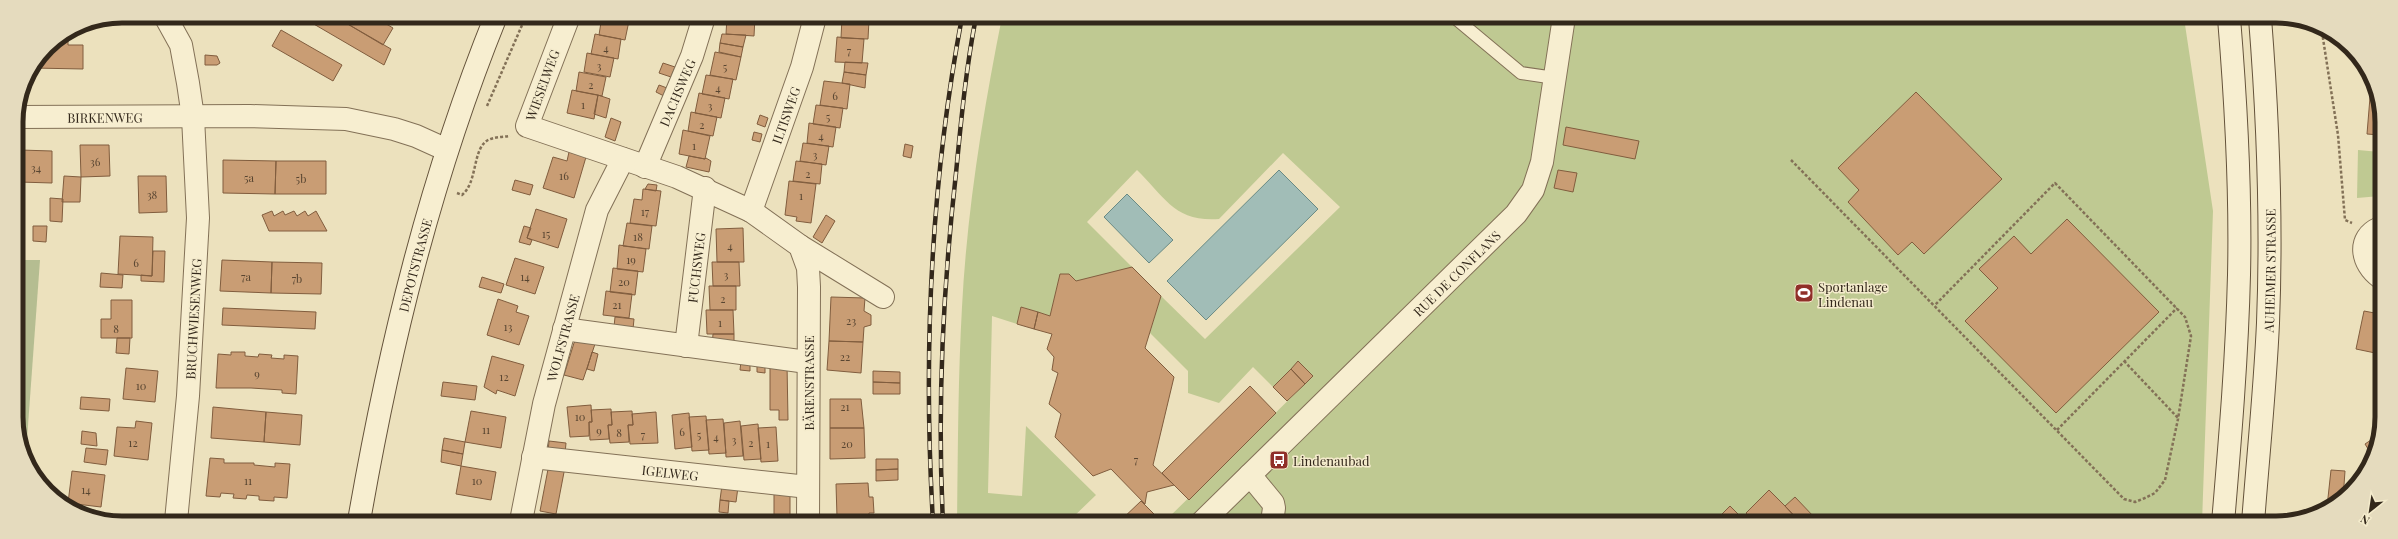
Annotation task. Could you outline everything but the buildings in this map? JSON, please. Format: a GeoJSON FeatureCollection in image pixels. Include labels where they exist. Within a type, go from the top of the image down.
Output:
{"type":"FeatureCollection","features":[{"type":"Feature","properties":{"kind":"street","name":"BRUCHWIESENWEG"},"geometry":{"type":"LineString","coordinates":[[169,23],[181,45],[193,117],[198,218],[188,396],[176,516]]}},
{"type":"Feature","properties":{"kind":"street","name":"DEPOTSTRASSE"},"geometry":{"type":"LineString","coordinates":[[360,516],[394,339],[423,229],[447,150],[493,23]]}},
{"type":"Feature","properties":{"kind":"street","name":"WIESELWEG"},"geometry":{"type":"LineString","coordinates":[[566,23],[527,126],[622,159]]}},
{"type":"Feature","properties":{"kind":"street","name":"DACHSWEG"},"geometry":{"type":"LineString","coordinates":[[645,167],[692,56],[702,23]]}},
{"type":"Feature","properties":{"kind":"street","name":"ILTISWEG"},"geometry":{"type":"LineString","coordinates":[[751,211],[802,67],[813,23]]}},
{"type":"Feature","properties":{"kind":"street","name":"RUE DE CONFLANS"},"geometry":{"type":"LineString","coordinates":[[1208,516],[1529,198],[1542,162],[1563,23]]}},
{"type":"Feature","properties":{"kind":"street"},"geometry":{"type":"LineString","coordinates":[[2224,516],[2236,367],[2239,273],[2236,106],[2229,23]]}},
{"type":"Feature","properties":{"kind":"street","name":"AUHEIMER STRASSE"},"geometry":{"type":"LineString","coordinates":[[2254,516],[2268,324],[2270,204],[2266,96],[2260,23]]}},
{"type":"Feature","properties":{"kind":"street","name":"BIRKENWEG"},"geometry":{"type":"LineString","coordinates":[[23,117],[193,117]]}},
{"type":"Feature","properties":{"kind":"street"},"geometry":{"type":"LineString","coordinates":[[193,117],[346,119],[372,123],[408,133],[447,150]]}},
{"type":"Feature","properties":{"kind":"street"},"geometry":{"type":"LineString","coordinates":[[622,159],[705,188],[751,211],[800,246],[883,297]]}},
{"type":"Feature","properties":{"kind":"street","name":"WOLFSTRASSE"},"geometry":{"type":"LineString","coordinates":[[522,516],[544,404],[597,210],[622,159]]}},
{"type":"Feature","properties":{"kind":"street","name":"FUCHSWEG"},"geometry":{"type":"LineString","coordinates":[[686,346],[705,188]]}},
{"type":"Feature","properties":{"kind":"street"},"geometry":{"type":"LineString","coordinates":[[2375,231],[2364,245],[2365,258],[2375,273]]}},
{"type":"Feature","properties":{"kind":"street","name":"BÄRENSTRASSE"},"geometry":{"type":"LineString","coordinates":[[800,246],[809,274],[807,362],[808,516]]}},
{"type":"Feature","properties":{"kind":"street"},"geometry":{"type":"LineString","coordinates":[[564,329],[807,362]]}},
{"type":"Feature","properties":{"kind":"street","name":"IGELWEG"},"geometry":{"type":"LineString","coordinates":[[533,457],[808,487]]}},
{"type":"Feature","properties":{"kind":"street"},"geometry":{"type":"LineString","coordinates":[[1250,474],[1273,503],[1273,516]]}},
{"type":"Feature","properties":{"kind":"lane"},"geometry":{"type":"LineString","coordinates":[[1461,23],[1521,73],[1555,78]]}},
{"type":"Feature","properties":{"kind":"path"},"geometry":{"type":"LineString","coordinates":[[486,109],[523,23]]}},
{"type":"Feature","properties":{"kind":"path"},"geometry":{"type":"LineString","coordinates":[[2322,34],[2338,135],[2345,220],[2375,230]]}},
{"type":"Feature","properties":{"kind":"path"},"geometry":{"type":"LineString","coordinates":[[457,193],[462,195],[469,189],[481,146],[489,140],[515,135],[527,126]]}},
{"type":"Feature","properties":{"kind":"path"},"geometry":{"type":"LineString","coordinates":[[1791,160],[2124,499],[2135,502],[2155,493],[2165,480],[2178,419],[2191,336],[2185,317],[2178,308],[2055,184],[1934,305]]}},
{"type":"Feature","properties":{"kind":"path"},"geometry":{"type":"LineString","coordinates":[[454,201],[459,186]]}},
{"type":"Feature","properties":{"kind":"path"},"geometry":{"type":"LineString","coordinates":[[2057,430],[2178,308]]}},
{"type":"Feature","properties":{"kind":"path"},"geometry":{"type":"LineString","coordinates":[[2124,361],[2178,419]]}},
{"type":"Feature","properties":{"kind":"green space","name":"Sportanlage Lindenau"},"geometry":{"type":"Polygon","coordinates":[[[1001,23],[2185,23],[2213,211],[2202,516],[1170,516],[1313,376],[1298,362],[1273,387],[1253,367],[1219,403],[1188,393],[1188,371],[1150,333],[1161,296],[1205,339],[1340,207],[1283,153],[1219,219],[1204,219],[1181,212],[1163,198],[1137,170],[1087,222],[1132,267],[1076,281],[1069,274],[1060,274],[1050,316],[1022,307],[1017,324],[992,316],[988,493],[1022,496],[1026,426],[1096,495],[1074,516],[957,516],[958,414],[964,271],[972,198],[988,89],[1001,23]]]}},
{"type":"Feature","properties":{"kind":"green space"},"geometry":{"type":"Polygon","coordinates":[[[2358,150],[2375,152],[2375,196],[2357,198],[2358,150]]]}},
{"type":"Feature","properties":{"kind":"green space"},"geometry":{"type":"Polygon","coordinates":[[[23,260],[40,260],[27,444],[23,424],[23,260]]]}},
{"type":"Feature","properties":{"kind":"water"},"geometry":{"type":"Polygon","coordinates":[[[1279,170],[1318,209],[1206,320],[1167,281],[1279,170]]]}},
{"type":"Feature","properties":{"kind":"water"},"geometry":{"type":"Polygon","coordinates":[[[1127,194],[1173,240],[1149,263],[1104,217],[1127,194]]]}},
{"type":"Feature","properties":{"kind":"railway"},"geometry":{"type":"LineString","coordinates":[[933,516],[929,395],[932,268],[943,142],[951,79],[961,23]]}},
{"type":"Feature","properties":{"kind":"railway"},"geometry":{"type":"LineString","coordinates":[[943,516],[941,478],[942,347],[951,217],[969,56],[975,23]]}},
{"type":"Feature","properties":{"kind":"place","name":"Sportanlage Lindenau"},"geometry":{"type":"Point","coordinates":[1804,293]}},
{"type":"Feature","properties":{"kind":"place","name":"Lindenaubad"},"geometry":{"type":"Point","coordinates":[1279,460]}}]}
